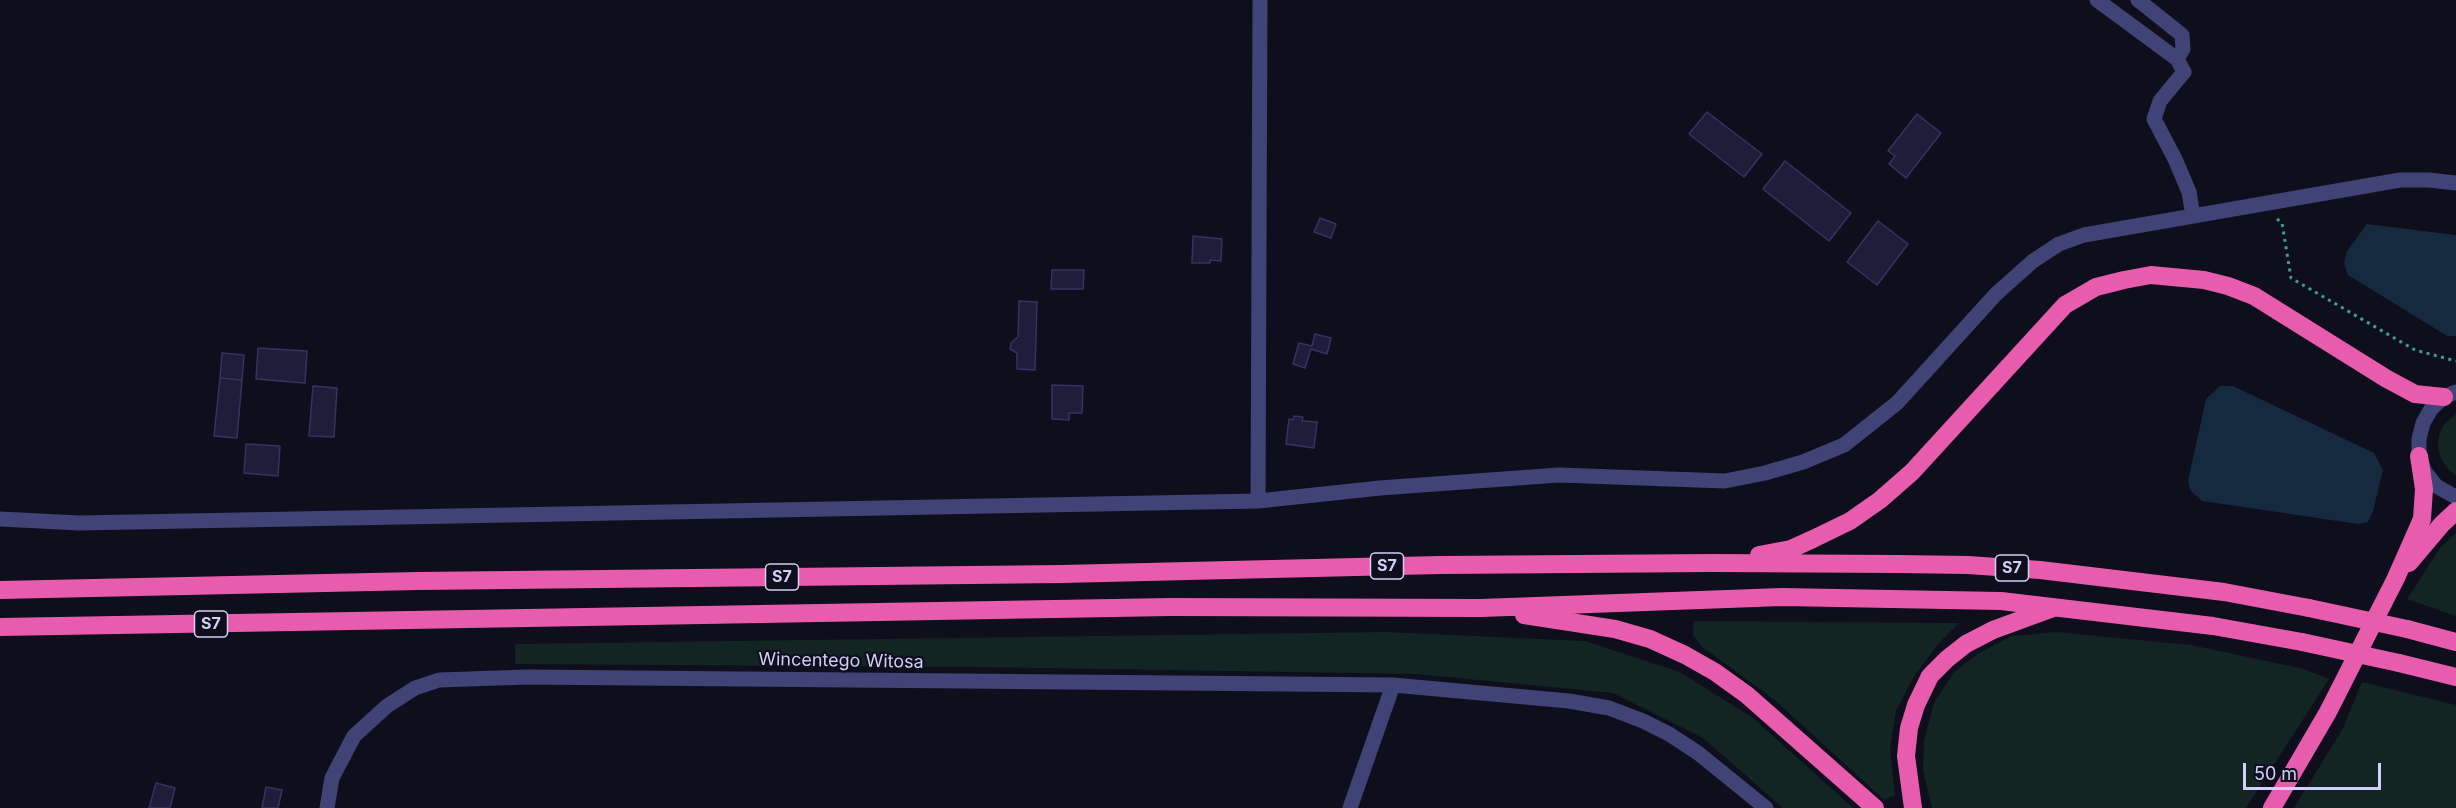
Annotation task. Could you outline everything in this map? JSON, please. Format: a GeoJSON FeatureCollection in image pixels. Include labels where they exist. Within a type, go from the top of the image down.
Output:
{"type":"FeatureCollection","features":[{"type":"Feature","properties":{"kind":"highway"},"geometry":{"type":"LineString","coordinates":[[1713,563],[1791,549],[1850,521],[1880,500],[1912,472],[2065,304],[2096,286],[2151,274],[2204,280],[2228,286],[2254,296],[2386,379],[2415,394],[2450,394]]}},
{"type":"Feature","properties":{"kind":"highway"},"geometry":{"type":"LineString","coordinates":[[2272,808],[2319,728],[2396,578],[2422,519],[2424,489],[2420,456]]}},
{"type":"Feature","properties":{"kind":"highway"},"geometry":{"type":"LineString","coordinates":[[2396,578],[2456,511]]}},
{"type":"Feature","properties":{"kind":"highway","name":"S7"},"geometry":{"type":"LineString","coordinates":[[0,590],[418,581],[1062,574],[1440,565],[1713,563],[1968,565],[2040,570],[2224,592],[2407,629],[2456,642]]}},
{"type":"Feature","properties":{"kind":"highway","name":"S7"},"geometry":{"type":"LineString","coordinates":[[0,627],[1171,607],[1481,608],[1782,597],[2001,601],[2213,626],[2302,642],[2456,677]]}},
{"type":"Feature","properties":{"kind":"highway"},"geometry":{"type":"LineString","coordinates":[[1913,808],[1906,756],[1908,728],[1930,676],[1947,658],[1966,644],[1993,630],[2058,606]]}},
{"type":"Feature","properties":{"kind":"highway"},"geometry":{"type":"LineString","coordinates":[[1481,608],[1615,629],[1650,639],[1685,655],[1715,672],[1747,695],[1875,808]]}},
{"type":"Feature","properties":{"kind":"street"},"geometry":{"type":"LineString","coordinates":[[1258,501],[1260,0]]}},
{"type":"Feature","properties":{"kind":"street"},"geometry":{"type":"LineString","coordinates":[[2097,0],[2177,59],[2184,72],[2160,101],[2154,119],[2189,192],[2193,216]]}},
{"type":"Feature","properties":{"kind":"street"},"geometry":{"type":"LineString","coordinates":[[2138,0],[2182,35],[2183,49],[2177,59]]}},
{"type":"Feature","properties":{"kind":"street"},"geometry":{"type":"LineString","coordinates":[[0,519],[79,523],[1258,501],[1380,488],[1559,475],[1725,481],[1803,462],[1844,445],[1897,404],[1996,294],[2041,255],[2059,244],[2084,235],[2400,180],[2456,183]]}},
{"type":"Feature","properties":{"kind":"street"},"geometry":{"type":"LineString","coordinates":[[2450,394],[2431,409],[2423,423],[2419,439],[2420,456],[2425,472],[2436,486],[2456,497]]}},
{"type":"Feature","properties":{"kind":"street","name":"Wincentego Witosa"},"geometry":{"type":"LineString","coordinates":[[327,808],[332,778],[354,736],[387,706],[415,688],[439,680],[527,677],[1393,685],[1569,701],[1609,708],[1643,720],[1669,734],[1698,753],[1766,808]]}},
{"type":"Feature","properties":{"kind":"street"},"geometry":{"type":"LineString","coordinates":[[1350,808],[1393,685]]}},
{"type":"Feature","properties":{"kind":"path"},"geometry":{"type":"LineString","coordinates":[[2266,203],[2269,213],[2282,222],[2291,278],[2415,350],[2456,361]]}},
{"type":"Feature","properties":{"kind":"green space"},"geometry":{"type":"Polygon","coordinates":[[[2456,414],[2456,476],[2441,459],[2438,447],[2439,435],[2444,424],[2456,414]]]}},
{"type":"Feature","properties":{"kind":"green space"},"geometry":{"type":"Polygon","coordinates":[[[2456,533],[2456,616],[2407,599],[2440,548],[2456,533]]]}},
{"type":"Feature","properties":{"kind":"green space"},"geometry":{"type":"Polygon","coordinates":[[[1694,621],[1959,623],[1938,644],[1915,675],[1896,711],[1890,749],[1895,795],[1884,800],[1776,701],[1701,646],[1693,635],[1694,621]]]}},
{"type":"Feature","properties":{"kind":"green space"},"geometry":{"type":"Polygon","coordinates":[[[1386,632],[1585,641],[1680,672],[1753,718],[1853,808],[1783,808],[1703,738],[1613,693],[1416,674],[979,667],[515,664],[515,644],[1386,632]]]}},
{"type":"Feature","properties":{"kind":"green space"},"geometry":{"type":"Polygon","coordinates":[[[2056,632],[2191,645],[2304,669],[2329,679],[2246,808],[1932,808],[1923,771],[1924,740],[1934,703],[1954,672],[1979,653],[2012,636],[2056,632]]]}},
{"type":"Feature","properties":{"kind":"green space"},"geometry":{"type":"Polygon","coordinates":[[[2362,682],[2456,705],[2456,808],[2294,808],[2342,730],[2362,682]]]}},
{"type":"Feature","properties":{"kind":"water"},"geometry":{"type":"Polygon","coordinates":[[[2367,224],[2456,235],[2456,336],[2447,336],[2348,275],[2344,264],[2347,251],[2367,224]]]}},
{"type":"Feature","properties":{"kind":"water"},"geometry":{"type":"Polygon","coordinates":[[[2220,386],[2233,386],[2374,453],[2383,470],[2368,522],[2358,524],[2202,501],[2190,490],[2188,481],[2206,399],[2220,386]]]}},
{"type":"Feature","properties":{"kind":"building"},"geometry":{"type":"Polygon","coordinates":[[[1707,112],[1762,154],[1744,177],[1689,134],[1707,112]]]}},
{"type":"Feature","properties":{"kind":"building"},"geometry":{"type":"Polygon","coordinates":[[[1917,114],[1941,133],[1906,178],[1889,164],[1895,156],[1888,151],[1917,114]]]}},
{"type":"Feature","properties":{"kind":"building"},"geometry":{"type":"Polygon","coordinates":[[[1785,161],[1851,213],[1829,241],[1763,189],[1785,161]]]}},
{"type":"Feature","properties":{"kind":"building"},"geometry":{"type":"Polygon","coordinates":[[[1320,218],[1336,224],[1331,238],[1314,232],[1320,218]]]}},
{"type":"Feature","properties":{"kind":"building"},"geometry":{"type":"Polygon","coordinates":[[[1878,221],[1908,244],[1877,285],[1847,262],[1878,221]]]}},
{"type":"Feature","properties":{"kind":"building"},"geometry":{"type":"Polygon","coordinates":[[[1193,236],[1222,239],[1221,261],[1192,263],[1193,236]]]}},
{"type":"Feature","properties":{"kind":"building"},"geometry":{"type":"Polygon","coordinates":[[[1052,270],[1084,270],[1083,289],[1051,289],[1052,270]]]}},
{"type":"Feature","properties":{"kind":"building"},"geometry":{"type":"Polygon","coordinates":[[[1019,301],[1037,302],[1035,370],[1017,369],[1017,353],[1010,349],[1011,343],[1018,337],[1019,301]]]}},
{"type":"Feature","properties":{"kind":"building"},"geometry":{"type":"Polygon","coordinates":[[[1315,334],[1331,338],[1327,354],[1311,349],[1305,368],[1293,364],[1299,343],[1312,346],[1315,334]]]}},
{"type":"Feature","properties":{"kind":"building"},"geometry":{"type":"Polygon","coordinates":[[[258,348],[307,351],[305,383],[256,379],[258,348]]]}},
{"type":"Feature","properties":{"kind":"building"},"geometry":{"type":"Polygon","coordinates":[[[222,353],[244,355],[242,380],[220,378],[222,353]]]}},
{"type":"Feature","properties":{"kind":"building"},"geometry":{"type":"Polygon","coordinates":[[[220,378],[242,380],[237,438],[214,436],[220,378]]]}},
{"type":"Feature","properties":{"kind":"building"},"geometry":{"type":"Polygon","coordinates":[[[1052,385],[1083,386],[1082,413],[1069,413],[1069,420],[1052,419],[1052,385]]]}},
{"type":"Feature","properties":{"kind":"building"},"geometry":{"type":"Polygon","coordinates":[[[313,386],[337,388],[334,437],[309,436],[313,386]]]}},
{"type":"Feature","properties":{"kind":"building"},"geometry":{"type":"Polygon","coordinates":[[[1294,416],[1303,417],[1302,421],[1317,422],[1314,448],[1286,444],[1289,419],[1293,420],[1294,416]]]}},
{"type":"Feature","properties":{"kind":"building"},"geometry":{"type":"Polygon","coordinates":[[[246,444],[280,446],[278,476],[244,473],[246,444]]]}},
{"type":"Feature","properties":{"kind":"building"},"geometry":{"type":"Polygon","coordinates":[[[156,783],[175,788],[170,808],[149,808],[156,783]]]}},
{"type":"Feature","properties":{"kind":"building"},"geometry":{"type":"Polygon","coordinates":[[[266,787],[282,790],[278,808],[262,808],[266,787]]]}}]}
